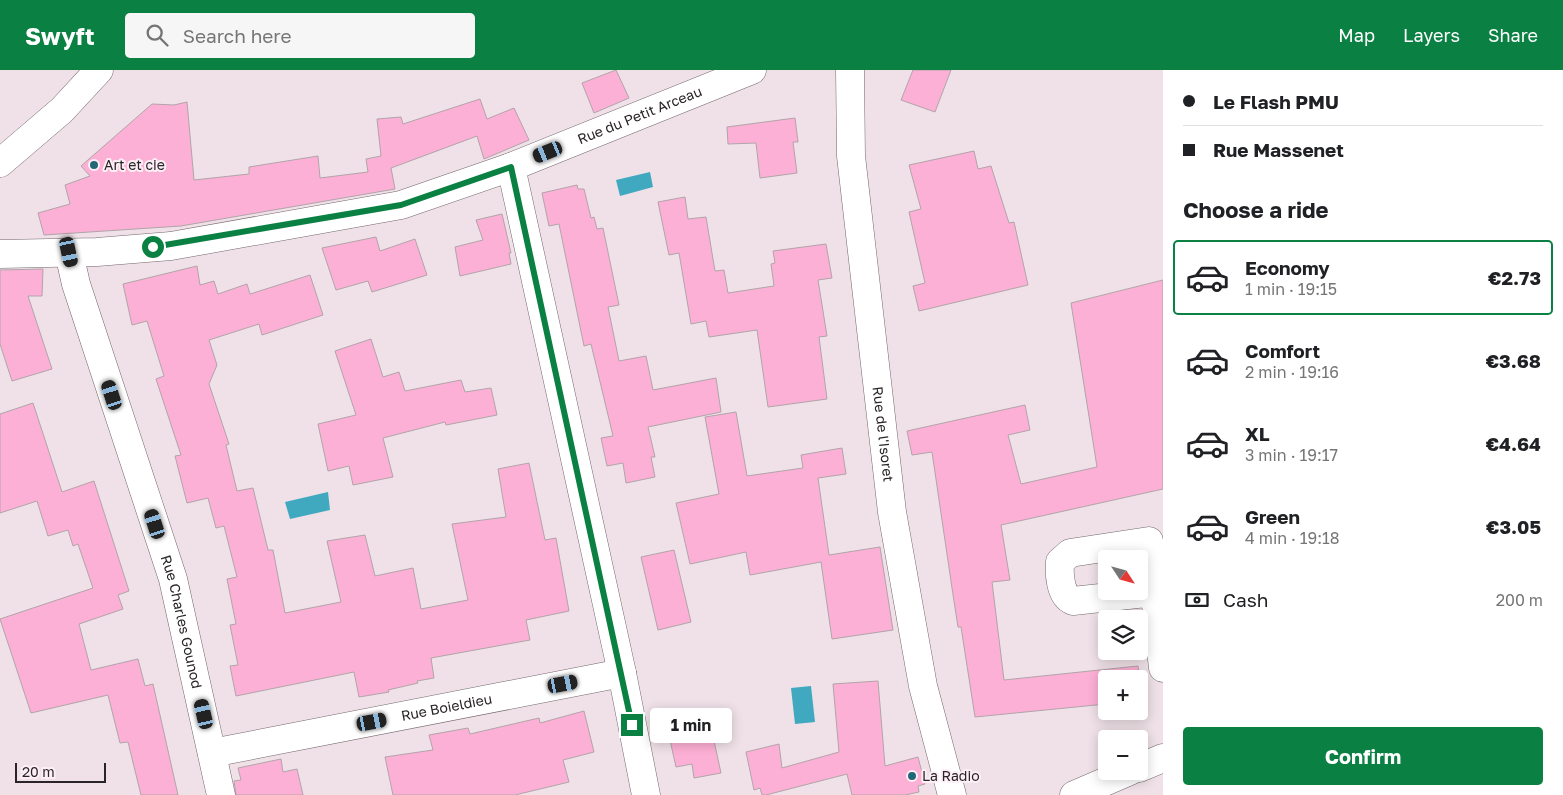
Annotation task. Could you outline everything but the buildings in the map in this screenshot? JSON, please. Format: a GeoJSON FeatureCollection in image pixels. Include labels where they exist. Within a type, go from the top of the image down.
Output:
{"type":"FeatureCollection","features":[{"type":"Feature","properties":{"kind":"street"},"geometry":{"type":"LineString","coordinates":[[0,163],[62,110],[99,70]]}},
{"type":"Feature","properties":{"kind":"street","name":"Rue du Petit Arceau"},"geometry":{"type":"LineString","coordinates":[[0,254],[171,246],[401,205],[511,167],[752,70]]}},
{"type":"Feature","properties":{"kind":"street","name":"Rue de l'Isoret"},"geometry":{"type":"LineString","coordinates":[[850,70],[851,156],[892,512],[923,686],[952,795]]}},
{"type":"Feature","properties":{"kind":"street"},"geometry":{"type":"LineString","coordinates":[[511,167],[622,673],[646,795]]}},
{"type":"Feature","properties":{"kind":"street","name":"Rue Charles Gounod"},"geometry":{"type":"LineString","coordinates":[[69,252],[76,284],[173,579],[221,795]]}},
{"type":"Feature","properties":{"kind":"street"},"geometry":{"type":"LineString","coordinates":[[1155,592],[1073,601],[1065,595],[1060,567],[1062,558],[1070,553],[1156,538],[1155,592],[1163,668]]}},
{"type":"Feature","properties":{"kind":"street","name":"Rue Boieldieu"},"geometry":{"type":"LineString","coordinates":[[212,753],[622,673]]}},
{"type":"Feature","properties":{"kind":"street"},"geometry":{"type":"LineString","coordinates":[[1148,764],[1163,758]]}},
{"type":"Feature","properties":{"kind":"street"},"geometry":{"type":"LineString","coordinates":[[1074,795],[1109,780]]}},
{"type":"Feature","properties":{"kind":"water"},"geometry":{"type":"Polygon","coordinates":[[[650,172],[653,187],[620,196],[616,180],[650,172]]]}},
{"type":"Feature","properties":{"kind":"water"},"geometry":{"type":"Polygon","coordinates":[[[328,492],[330,510],[290,519],[285,502],[328,492]]]}},
{"type":"Feature","properties":{"kind":"water"},"geometry":{"type":"Polygon","coordinates":[[[811,686],[815,722],[795,724],[791,688],[811,686]]]}},
{"type":"Feature","properties":{"kind":"place","name":"Art et cie"},"geometry":{"type":"Point","coordinates":[94,165]}},
{"type":"Feature","properties":{"kind":"place","name":"La Radio"},"geometry":{"type":"Point","coordinates":[912,776]}},
{"type":"Feature","properties":{"kind":"route"},"geometry":{"type":"LineString","coordinates":[[153,247],[171,246],[401,205],[511,167],[632,725]]}}]}
